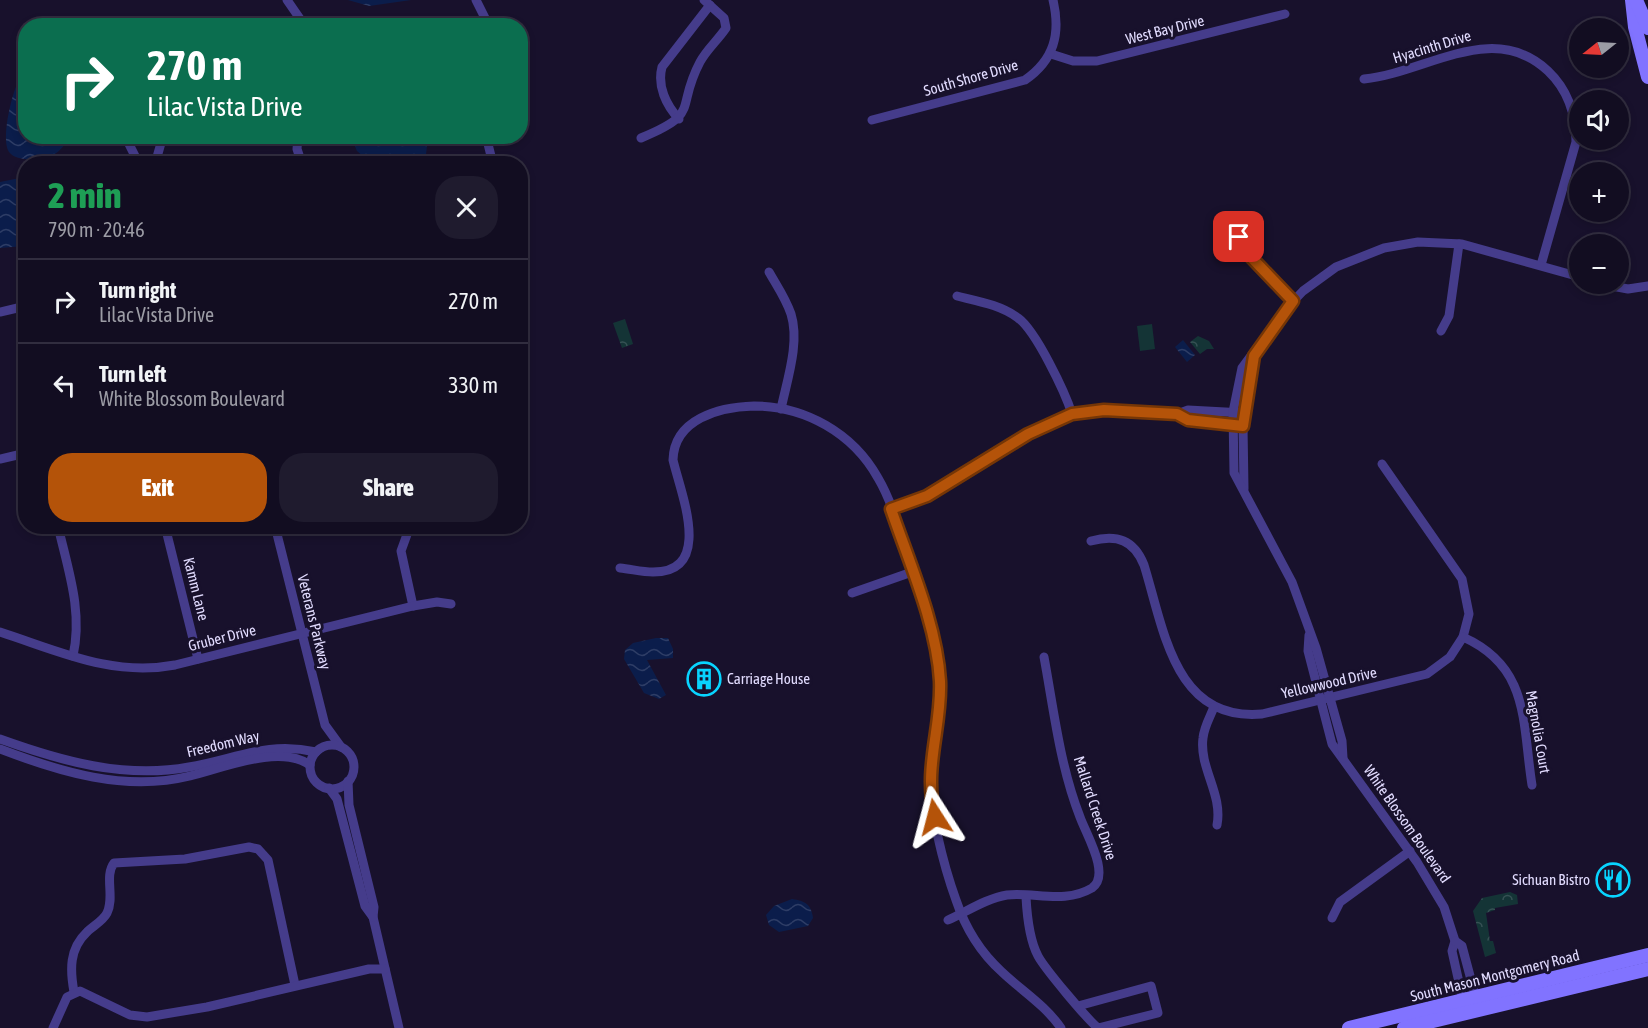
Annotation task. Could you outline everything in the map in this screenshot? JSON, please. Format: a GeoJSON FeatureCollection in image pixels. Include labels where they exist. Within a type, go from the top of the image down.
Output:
{"type":"FeatureCollection","features":[{"type":"Feature","properties":{"kind":"main road"},"geometry":{"type":"LineString","coordinates":[[1634,0],[1648,28]]}},
{"type":"Feature","properties":{"kind":"main road"},"geometry":{"type":"LineString","coordinates":[[1634,0],[1635,27],[1648,77]]}},
{"type":"Feature","properties":{"kind":"main road","name":"South Mason Montgomery Road"},"geometry":{"type":"LineString","coordinates":[[1404,1028],[1471,1005],[1648,955]]}},
{"type":"Feature","properties":{"kind":"main road","name":"South Mason Montgomery Road"},"geometry":{"type":"LineString","coordinates":[[1349,1028],[1648,969]]}},
{"type":"Feature","properties":{"kind":"street"},"geometry":{"type":"LineString","coordinates":[[287,0],[299,18]]}},
{"type":"Feature","properties":{"kind":"street"},"geometry":{"type":"LineString","coordinates":[[476,0],[485,18]]}},
{"type":"Feature","properties":{"kind":"street"},"geometry":{"type":"LineString","coordinates":[[1051,54],[1057,26],[1053,0]]}},
{"type":"Feature","properties":{"kind":"street"},"geometry":{"type":"LineString","coordinates":[[641,138],[679,119],[701,60],[726,28],[724,18],[707,3],[662,67],[660,78],[664,96],[679,119]]}},
{"type":"Feature","properties":{"kind":"street","name":"West Bay Drive"},"geometry":{"type":"LineString","coordinates":[[1051,54],[1073,61],[1097,61],[1285,14]]}},
{"type":"Feature","properties":{"kind":"street","name":"Hyacinth Drive"},"geometry":{"type":"LineString","coordinates":[[1364,79],[1399,74],[1464,50],[1488,47],[1522,54],[1551,73],[1570,102],[1576,142],[1541,265]]}},
{"type":"Feature","properties":{"kind":"street","name":"South Shore Drive"},"geometry":{"type":"LineString","coordinates":[[872,120],[1013,85],[1035,73],[1051,54]]}},
{"type":"Feature","properties":{"kind":"street"},"geometry":{"type":"LineString","coordinates":[[1239,237],[1250,256],[1293,301]]}},
{"type":"Feature","properties":{"kind":"street","name":"White Blossom Boulevard"},"geometry":{"type":"LineString","coordinates":[[1471,1005],[1462,946],[1455,942],[1444,907],[1410,851],[1343,758],[1342,741],[1324,700],[1316,648],[1309,635],[1292,582],[1234,473],[1233,412],[1242,368],[1254,356],[1293,301],[1336,267],[1367,253],[1401,244],[1459,244],[1569,274]]}},
{"type":"Feature","properties":{"kind":"street"},"geometry":{"type":"LineString","coordinates":[[1441,331],[1449,316],[1459,244]]}},
{"type":"Feature","properties":{"kind":"street"},"geometry":{"type":"LineString","coordinates":[[769,272],[784,298],[794,325],[793,348],[781,409]]}},
{"type":"Feature","properties":{"kind":"street"},"geometry":{"type":"LineString","coordinates":[[1629,288],[1645,290]]}},
{"type":"Feature","properties":{"kind":"street"},"geometry":{"type":"LineString","coordinates":[[957,296],[1007,312],[1022,321],[1049,366],[1072,414]]}},
{"type":"Feature","properties":{"kind":"street"},"geometry":{"type":"LineString","coordinates":[[0,312],[18,308]]}},
{"type":"Feature","properties":{"kind":"street","name":"White Blossom Boulevard"},"geometry":{"type":"LineString","coordinates":[[1244,489],[1243,426],[1254,356]]}},
{"type":"Feature","properties":{"kind":"street"},"geometry":{"type":"LineString","coordinates":[[620,568],[654,572],[680,565],[686,558],[690,536],[673,460],[674,450],[684,428],[699,418],[740,407],[781,409],[818,420],[846,439],[870,464],[891,509],[912,572],[932,637],[940,677],[939,705],[930,766],[930,792],[951,887],[961,915],[973,937],[994,965],[1038,1002],[1061,1028]]}},
{"type":"Feature","properties":{"kind":"street"},"geometry":{"type":"LineString","coordinates":[[891,509],[927,496],[1035,430],[1072,414],[1104,410],[1177,414],[1188,410],[1244,413]]}},
{"type":"Feature","properties":{"kind":"street"},"geometry":{"type":"LineString","coordinates":[[1177,414],[1188,420],[1243,426]]}},
{"type":"Feature","properties":{"kind":"street"},"geometry":{"type":"LineString","coordinates":[[0,459],[18,455]]}},
{"type":"Feature","properties":{"kind":"street","name":"Yellowwood Drive"},"geometry":{"type":"LineString","coordinates":[[1091,541],[1119,538],[1137,550],[1179,670],[1192,690],[1214,707],[1232,714],[1250,715],[1324,700],[1426,674],[1450,657],[1463,637],[1468,614],[1462,579],[1382,464]]}},
{"type":"Feature","properties":{"kind":"street"},"geometry":{"type":"LineString","coordinates":[[60,534],[76,602],[78,621],[73,656]]}},
{"type":"Feature","properties":{"kind":"street","name":"Kamm Lane"},"geometry":{"type":"LineString","coordinates":[[167,534],[198,659]]}},
{"type":"Feature","properties":{"kind":"street","name":"Veterans Parkway"},"geometry":{"type":"LineString","coordinates":[[277,534],[325,725],[341,747]]}},
{"type":"Feature","properties":{"kind":"street"},"geometry":{"type":"LineString","coordinates":[[407,534],[401,551],[412,606]]}},
{"type":"Feature","properties":{"kind":"street"},"geometry":{"type":"LineString","coordinates":[[852,593],[912,572]]}},
{"type":"Feature","properties":{"kind":"street","name":"Gruber Drive"},"geometry":{"type":"LineString","coordinates":[[0,632],[111,667],[159,668],[412,606],[451,604]]}},
{"type":"Feature","properties":{"kind":"street","name":"Magnolia Court"},"geometry":{"type":"LineString","coordinates":[[1463,637],[1495,655],[1510,674],[1518,696],[1532,785]]}},
{"type":"Feature","properties":{"kind":"street","name":"Mallard Creek Drive"},"geometry":{"type":"LineString","coordinates":[[948,920],[996,898],[1008,895],[1054,898],[1080,892],[1092,888],[1100,876],[1100,868],[1078,812],[1061,753],[1044,657]]}},
{"type":"Feature","properties":{"kind":"street"},"geometry":{"type":"LineString","coordinates":[[1214,707],[1203,741],[1220,808],[1217,825]]}},
{"type":"Feature","properties":{"kind":"street"},"geometry":{"type":"LineString","coordinates":[[325,725],[323,739],[310,765],[316,782],[329,788],[337,799],[365,906],[373,917]]}},
{"type":"Feature","properties":{"kind":"street","name":"Freedom Way"},"geometry":{"type":"LineString","coordinates":[[0,740],[69,762],[136,776],[190,767],[269,748],[316,752]]}},
{"type":"Feature","properties":{"kind":"street"},"geometry":{"type":"LineString","coordinates":[[316,752],[328,745],[341,747],[353,762],[348,781],[349,805],[374,907],[373,917],[399,1028]]}},
{"type":"Feature","properties":{"kind":"street","name":"Freedom Way"},"geometry":{"type":"LineString","coordinates":[[0,750],[44,766],[94,778],[185,777],[276,756],[294,757],[310,765]]}},
{"type":"Feature","properties":{"kind":"street"},"geometry":{"type":"LineString","coordinates":[[329,788],[348,781]]}},
{"type":"Feature","properties":{"kind":"street"},"geometry":{"type":"LineString","coordinates":[[74,992],[70,969],[72,957],[77,943],[107,914],[111,896],[111,870],[114,863],[185,859],[249,848],[258,849],[268,860],[295,985]]}},
{"type":"Feature","properties":{"kind":"street"},"geometry":{"type":"LineString","coordinates":[[1332,918],[1340,902],[1410,851]]}},
{"type":"Feature","properties":{"kind":"street"},"geometry":{"type":"LineString","coordinates":[[1026,897],[1028,919],[1038,956],[1078,1006],[1098,1028],[1158,1013],[1151,986],[1078,1006]]}},
{"type":"Feature","properties":{"kind":"street"},"geometry":{"type":"LineString","coordinates":[[53,1028],[67,997],[74,992],[80,991],[130,1015],[147,1017],[207,1007],[374,968],[385,969]]}},
{"type":"Feature","properties":{"kind":"green space"},"geometry":{"type":"Polygon","coordinates":[[[625,319],[633,344],[622,348],[613,323],[625,319]]]}},
{"type":"Feature","properties":{"kind":"green space"},"geometry":{"type":"Polygon","coordinates":[[[1152,324],[1155,349],[1140,351],[1137,326],[1152,324]]]}},
{"type":"Feature","properties":{"kind":"green space"},"geometry":{"type":"Polygon","coordinates":[[[1198,336],[1209,341],[1214,349],[1207,349],[1200,354],[1190,342],[1198,336]]]}},
{"type":"Feature","properties":{"kind":"green space"},"geometry":{"type":"Polygon","coordinates":[[[1510,892],[1517,895],[1518,904],[1495,908],[1486,913],[1490,941],[1493,941],[1496,953],[1485,957],[1473,911],[1482,898],[1510,892]]]}},
{"type":"Feature","properties":{"kind":"water"},"geometry":{"type":"Polygon","coordinates":[[[348,0],[411,0],[369,6],[348,0]]]}},
{"type":"Feature","properties":{"kind":"water"},"geometry":{"type":"Polygon","coordinates":[[[18,82],[18,144],[66,144],[57,153],[51,156],[18,156],[18,158],[9,152],[6,136],[7,124],[18,82]]]}},
{"type":"Feature","properties":{"kind":"water"},"geometry":{"type":"Polygon","coordinates":[[[354,144],[427,144],[426,156],[363,156],[354,144]]]}},
{"type":"Feature","properties":{"kind":"water"},"geometry":{"type":"Polygon","coordinates":[[[18,178],[18,247],[0,248],[0,182],[18,178]]]}},
{"type":"Feature","properties":{"kind":"water"},"geometry":{"type":"Polygon","coordinates":[[[1183,340],[1195,355],[1187,362],[1175,347],[1183,340]]]}},
{"type":"Feature","properties":{"kind":"water"},"geometry":{"type":"Polygon","coordinates":[[[668,638],[673,649],[673,658],[647,660],[666,695],[659,699],[644,693],[624,659],[625,650],[633,643],[668,638]]]}},
{"type":"Feature","properties":{"kind":"water"},"geometry":{"type":"Polygon","coordinates":[[[792,899],[807,904],[813,918],[808,926],[779,932],[769,925],[766,915],[774,906],[792,899]]]}},
{"type":"Feature","properties":{"kind":"place","name":"Carriage House"},"geometry":{"type":"Point","coordinates":[704,679]}},
{"type":"Feature","properties":{"kind":"place","name":"Sichuan Bistro"},"geometry":{"type":"Point","coordinates":[1613,880]}},
{"type":"Feature","properties":{"kind":"route"},"geometry":{"type":"LineString","coordinates":[[935,817],[929,774],[939,705],[940,677],[923,604],[891,509],[927,496],[1028,434],[1072,414],[1104,410],[1177,414],[1188,420],[1243,426],[1254,356],[1276,320],[1293,301],[1257,265],[1243,247],[1239,237]]}}]}
